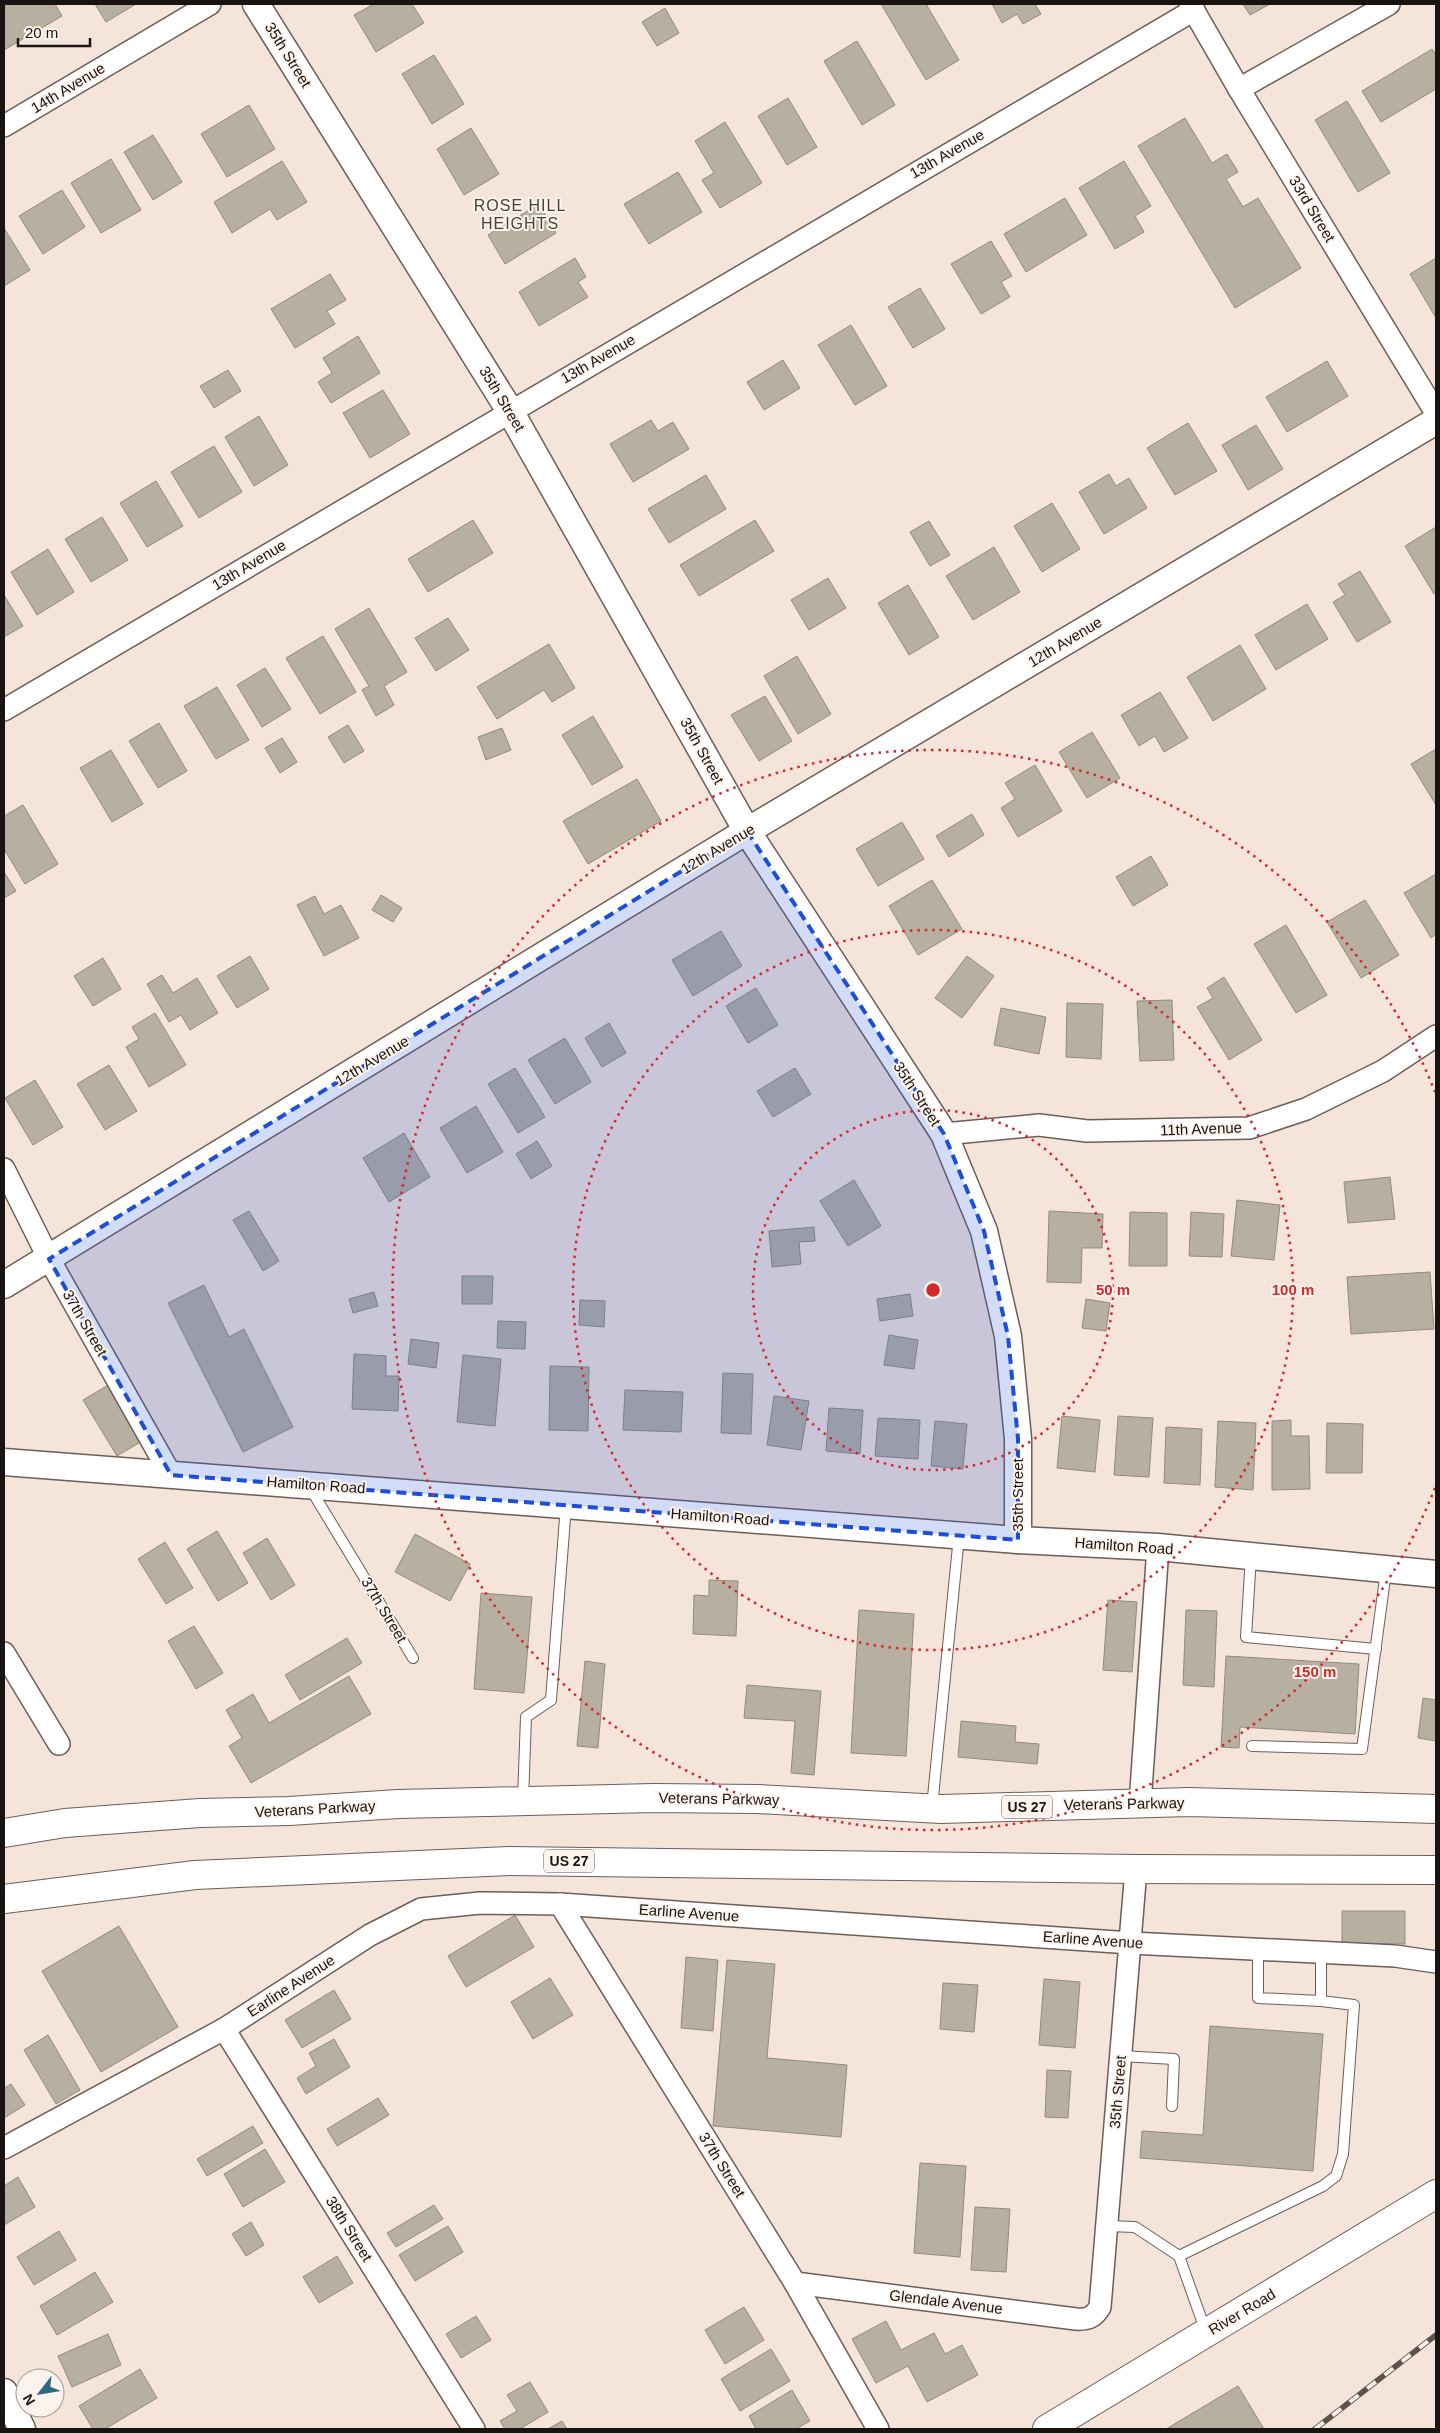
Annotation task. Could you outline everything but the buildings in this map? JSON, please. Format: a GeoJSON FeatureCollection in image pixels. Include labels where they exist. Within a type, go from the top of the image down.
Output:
{"type":"FeatureCollection","features":[{"type":"Feature","properties":{"kind":"main road","name":"Veterans Parkway"},"geometry":{"type":"LineString","coordinates":[[4,1832],[65,1822],[200,1813],[522,1801],[757,1799],[932,1808],[1189,1802],[1436,1809]]}},
{"type":"Feature","properties":{"kind":"main road","name":"US 27"},"geometry":{"type":"LineString","coordinates":[[4,1899],[194,1875],[509,1861],[1436,1870]]}},
{"type":"Feature","properties":{"kind":"main road","name":"River Road"},"geometry":{"type":"LineString","coordinates":[[1047,2429],[1436,2194]]}},
{"type":"Feature","properties":{"kind":"street","name":"14th Avenue"},"geometry":{"type":"LineString","coordinates":[[4,126],[210,4]]}},
{"type":"Feature","properties":{"kind":"street","name":"35th Street"},"geometry":{"type":"LineString","coordinates":[[256,4],[510,411],[747,831],[944,1134],[984,1231],[1008,1336],[1018,1439],[1018,1540]]}},
{"type":"Feature","properties":{"kind":"street"},"geometry":{"type":"LineString","coordinates":[[1239,89],[1389,4]]}},
{"type":"Feature","properties":{"kind":"street","name":"13th Avenue"},"geometry":{"type":"LineString","coordinates":[[4,710],[1192,7]]}},
{"type":"Feature","properties":{"kind":"street","name":"33rd Street"},"geometry":{"type":"LineString","coordinates":[[1192,7],[1239,89],[1436,413]]}},
{"type":"Feature","properties":{"kind":"street","name":"12th Avenue"},"geometry":{"type":"LineString","coordinates":[[4,1285],[747,831],[1436,421]]}},
{"type":"Feature","properties":{"kind":"street","name":"11th Avenue"},"geometry":{"type":"LineString","coordinates":[[944,1134],[1039,1125],[1086,1131],[1249,1128],[1306,1109],[1383,1071],[1436,1036]]}},
{"type":"Feature","properties":{"kind":"street","name":"37th Street"},"geometry":{"type":"LineString","coordinates":[[4,1169],[48,1259],[171,1474]]}},
{"type":"Feature","properties":{"kind":"street","name":"Hamilton Road"},"geometry":{"type":"LineString","coordinates":[[4,1462],[1018,1540],[1158,1547],[1436,1574]]}},
{"type":"Feature","properties":{"kind":"street"},"geometry":{"type":"LineString","coordinates":[[1140,1804],[1158,1547]]}},
{"type":"Feature","properties":{"kind":"street"},"geometry":{"type":"LineString","coordinates":[[4,1653],[59,1744]]}},
{"type":"Feature","properties":{"kind":"street","name":"35th Street"},"geometry":{"type":"LineString","coordinates":[[1096,2315],[1100,2307],[1136,1868]]}},
{"type":"Feature","properties":{"kind":"street","name":"Earline Avenue"},"geometry":{"type":"LineString","coordinates":[[4,2148],[224,2029],[370,1935],[421,1909],[480,1903],[560,1904],[1131,1943],[1395,1956],[1436,1962]]}},
{"type":"Feature","properties":{"kind":"street","name":"37th Street"},"geometry":{"type":"LineString","coordinates":[[560,1904],[795,2283],[878,2429]]}},
{"type":"Feature","properties":{"kind":"street","name":"38th Street"},"geometry":{"type":"LineString","coordinates":[[224,2029],[474,2429]]}},
{"type":"Feature","properties":{"kind":"street","name":"Glendale Avenue"},"geometry":{"type":"LineString","coordinates":[[795,2283],[1084,2320],[1096,2315]]}},
{"type":"Feature","properties":{"kind":"street"},"geometry":{"type":"LineString","coordinates":[[4,2392],[22,2429]]}},
{"type":"Feature","properties":{"kind":"lane","name":"37th Street"},"geometry":{"type":"LineString","coordinates":[[309,1485],[413,1658]]}},
{"type":"Feature","properties":{"kind":"lane"},"geometry":{"type":"LineString","coordinates":[[522,1801],[526,1717],[552,1700],[566,1505]]}},
{"type":"Feature","properties":{"kind":"lane"},"geometry":{"type":"LineString","coordinates":[[932,1808],[959,1535]]}},
{"type":"Feature","properties":{"kind":"lane"},"geometry":{"type":"LineString","coordinates":[[1251,1556],[1246,1637],[1376,1649]]}},
{"type":"Feature","properties":{"kind":"lane"},"geometry":{"type":"LineString","coordinates":[[1252,1746],[1362,1749],[1386,1570]]}},
{"type":"Feature","properties":{"kind":"lane"},"geometry":{"type":"LineString","coordinates":[[1179,2256],[1323,2186],[1336,2176],[1342,2154],[1354,2005],[1321,2001],[1258,1998],[1258,1949]]}},
{"type":"Feature","properties":{"kind":"lane"},"geometry":{"type":"LineString","coordinates":[[1321,1952],[1321,2001]]}},
{"type":"Feature","properties":{"kind":"lane"},"geometry":{"type":"LineString","coordinates":[[1122,2056],[1174,2059],[1172,2106]]}},
{"type":"Feature","properties":{"kind":"lane"},"geometry":{"type":"LineString","coordinates":[[1107,2226],[1135,2227],[1179,2256],[1207,2333]]}},
{"type":"Feature","properties":{"kind":"highlighted area"},"geometry":{"type":"Polygon","coordinates":[[[747,831],[944,1134],[984,1231],[1008,1336],[1018,1439],[1018,1540],[171,1475],[49,1259],[747,831]]]}},
{"type":"Feature","properties":{"kind":"railway"},"geometry":{"type":"LineString","coordinates":[[1315,2429],[1436,2335]]}},
{"type":"Feature","properties":{"kind":"district","name":"ROSE HILL HEIGHTS"},"geometry":{"type":"Point","coordinates":[520,214]}}]}
